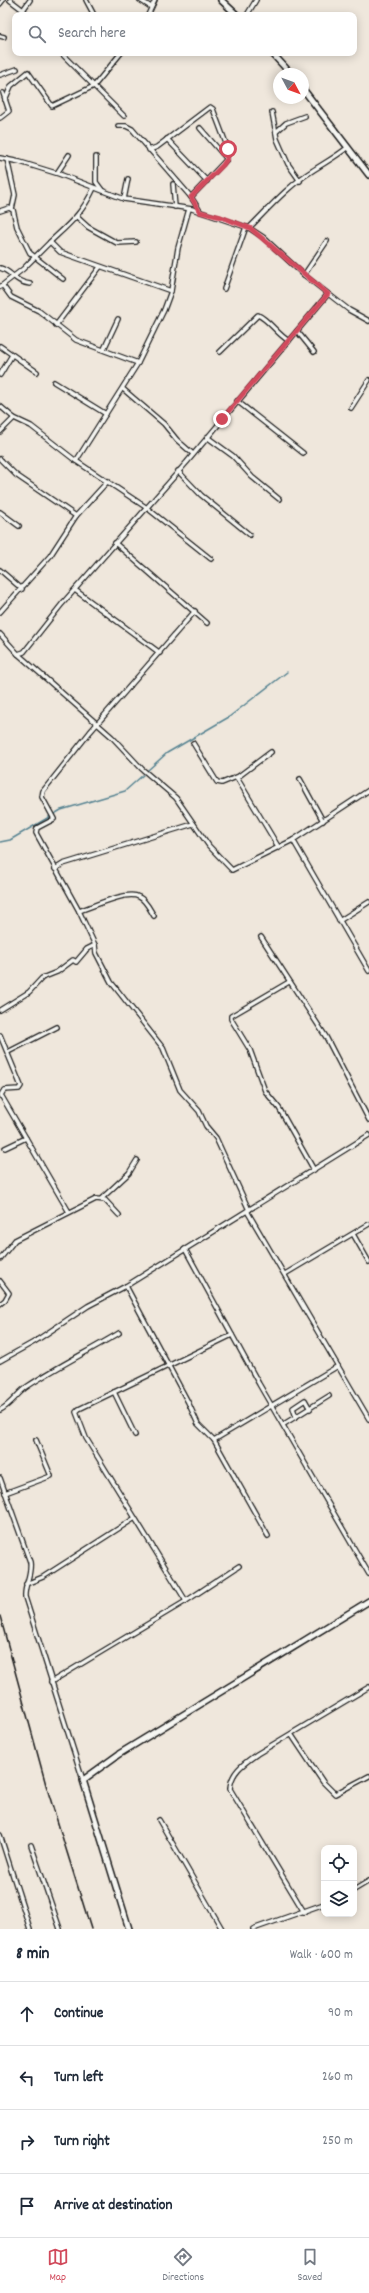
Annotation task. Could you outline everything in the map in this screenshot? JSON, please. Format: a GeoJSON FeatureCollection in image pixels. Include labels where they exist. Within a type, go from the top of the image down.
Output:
{"type":"FeatureCollection","features":[{"type":"Feature","properties":{"kind":"street"},"geometry":{"type":"LineString","coordinates":[[0,4],[3,0]]}},
{"type":"Feature","properties":{"kind":"street"},"geometry":{"type":"LineString","coordinates":[[10,0],[24,12]]}},
{"type":"Feature","properties":{"kind":"street"},"geometry":{"type":"LineString","coordinates":[[22,10],[30,0]]}},
{"type":"Feature","properties":{"kind":"street"},"geometry":{"type":"LineString","coordinates":[[86,0],[92,12]]}},
{"type":"Feature","properties":{"kind":"street"},"geometry":{"type":"LineString","coordinates":[[140,0],[151,7]]}},
{"type":"Feature","properties":{"kind":"street"},"geometry":{"type":"LineString","coordinates":[[149,12],[155,0]]}},
{"type":"Feature","properties":{"kind":"street"},"geometry":{"type":"LineString","coordinates":[[221,0],[234,12]]}},
{"type":"Feature","properties":{"kind":"street"},"geometry":{"type":"LineString","coordinates":[[249,12],[256,0]]}},
{"type":"Feature","properties":{"kind":"street"},"geometry":{"type":"LineString","coordinates":[[65,56],[124,116]]}},
{"type":"Feature","properties":{"kind":"street"},"geometry":{"type":"LineString","coordinates":[[5,100],[11,86],[28,72],[52,106],[94,86],[119,56]]}},
{"type":"Feature","properties":{"kind":"street"},"geometry":{"type":"LineString","coordinates":[[275,56],[286,68]]}},
{"type":"Feature","properties":{"kind":"street"},"geometry":{"type":"LineString","coordinates":[[0,75],[17,69]]}},
{"type":"Feature","properties":{"kind":"street"},"geometry":{"type":"LineString","coordinates":[[0,118],[9,110],[3,93]]}},
{"type":"Feature","properties":{"kind":"street"},"geometry":{"type":"LineString","coordinates":[[309,96],[369,175]]}},
{"type":"Feature","properties":{"kind":"street"},"geometry":{"type":"LineString","coordinates":[[149,150],[167,139],[211,107],[215,112],[227,146],[227,159],[191,197]]}},
{"type":"Feature","properties":{"kind":"street"},"geometry":{"type":"LineString","coordinates":[[272,112],[276,132],[288,164],[300,181]]}},
{"type":"Feature","properties":{"kind":"street"},"geometry":{"type":"LineString","coordinates":[[276,132],[286,123],[305,116]]}},
{"type":"Feature","properties":{"kind":"street"},"geometry":{"type":"LineString","coordinates":[[118,126],[126,126],[132,129],[191,197],[200,212]]}},
{"type":"Feature","properties":{"kind":"street"},"geometry":{"type":"LineString","coordinates":[[200,128],[227,159]]}},
{"type":"Feature","properties":{"kind":"street"},"geometry":{"type":"LineString","coordinates":[[167,139],[207,181]]}},
{"type":"Feature","properties":{"kind":"street"},"geometry":{"type":"LineString","coordinates":[[224,289],[248,228],[280,197],[300,181],[348,148]]}},
{"type":"Feature","properties":{"kind":"street"},"geometry":{"type":"LineString","coordinates":[[56,173],[69,155]]}},
{"type":"Feature","properties":{"kind":"street"},"geometry":{"type":"LineString","coordinates":[[96,157],[96,182],[103,191]]}},
{"type":"Feature","properties":{"kind":"street"},"geometry":{"type":"LineString","coordinates":[[0,158],[56,173],[124,198],[189,209],[221,217],[248,228],[263,237],[304,276],[369,321]]}},
{"type":"Feature","properties":{"kind":"street"},"geometry":{"type":"LineString","coordinates":[[7,159],[15,195],[12,209],[17,227],[34,258],[63,279]]}},
{"type":"Feature","properties":{"kind":"street"},"geometry":{"type":"LineString","coordinates":[[124,198],[128,179]]}},
{"type":"Feature","properties":{"kind":"street"},"geometry":{"type":"LineString","coordinates":[[173,184],[175,207]]}},
{"type":"Feature","properties":{"kind":"street"},"geometry":{"type":"LineString","coordinates":[[94,188],[86,206],[77,217],[13,278],[2,286],[11,297],[39,311],[76,340],[104,349],[138,363]]}},
{"type":"Feature","properties":{"kind":"street"},"geometry":{"type":"LineString","coordinates":[[0,211],[12,209]]}},
{"type":"Feature","properties":{"kind":"street"},"geometry":{"type":"LineString","coordinates":[[76,461],[138,363],[164,310],[171,291],[178,248],[189,209]]}},
{"type":"Feature","properties":{"kind":"street"},"geometry":{"type":"LineString","coordinates":[[77,217],[88,227],[117,243],[136,242]]}},
{"type":"Feature","properties":{"kind":"street"},"geometry":{"type":"LineString","coordinates":[[304,276],[327,241]]}},
{"type":"Feature","properties":{"kind":"street"},"geometry":{"type":"LineString","coordinates":[[50,242],[60,252],[100,268],[171,291]]}},
{"type":"Feature","properties":{"kind":"street"},"geometry":{"type":"LineString","coordinates":[[0,268],[5,269],[13,278],[21,283],[30,284]]}},
{"type":"Feature","properties":{"kind":"street"},"geometry":{"type":"LineString","coordinates":[[56,325],[100,268]]}},
{"type":"Feature","properties":{"kind":"street"},"geometry":{"type":"LineString","coordinates":[[18,654],[24,652],[75,590],[178,472],[237,400],[328,294]]}},
{"type":"Feature","properties":{"kind":"street"},"geometry":{"type":"LineString","coordinates":[[220,352],[258,315],[289,341]]}},
{"type":"Feature","properties":{"kind":"street"},"geometry":{"type":"LineString","coordinates":[[104,349],[118,319]]}},
{"type":"Feature","properties":{"kind":"street"},"geometry":{"type":"LineString","coordinates":[[297,331],[314,352]]}},
{"type":"Feature","properties":{"kind":"street"},"geometry":{"type":"LineString","coordinates":[[0,346],[37,372]]}},
{"type":"Feature","properties":{"kind":"street"},"geometry":{"type":"LineString","coordinates":[[0,376],[12,355]]}},
{"type":"Feature","properties":{"kind":"street"},"geometry":{"type":"LineString","coordinates":[[351,408],[369,380]]}},
{"type":"Feature","properties":{"kind":"street"},"geometry":{"type":"LineString","coordinates":[[54,382],[106,414]]}},
{"type":"Feature","properties":{"kind":"street"},"geometry":{"type":"LineString","coordinates":[[123,388],[164,424],[177,440],[193,454]]}},
{"type":"Feature","properties":{"kind":"street"},"geometry":{"type":"LineString","coordinates":[[237,400],[303,453]]}},
{"type":"Feature","properties":{"kind":"street"},"geometry":{"type":"LineString","coordinates":[[0,406],[14,418],[31,426],[76,461],[147,508],[211,559]]}},
{"type":"Feature","properties":{"kind":"street"},"geometry":{"type":"LineString","coordinates":[[0,432],[14,418]]}},
{"type":"Feature","properties":{"kind":"street"},"geometry":{"type":"LineString","coordinates":[[207,437],[232,456],[250,476],[279,499]]}},
{"type":"Feature","properties":{"kind":"street"},"geometry":{"type":"LineString","coordinates":[[0,459],[16,475],[76,516]]}},
{"type":"Feature","properties":{"kind":"street"},"geometry":{"type":"LineString","coordinates":[[178,472],[201,495],[250,535]]}},
{"type":"Feature","properties":{"kind":"street"},"geometry":{"type":"LineString","coordinates":[[0,612],[22,589],[61,542],[76,516],[108,481]]}},
{"type":"Feature","properties":{"kind":"street"},"geometry":{"type":"LineString","coordinates":[[0,512],[19,526]]}},
{"type":"Feature","properties":{"kind":"street"},"geometry":{"type":"LineString","coordinates":[[115,543],[207,623]]}},
{"type":"Feature","properties":{"kind":"street"},"geometry":{"type":"LineString","coordinates":[[0,570],[22,589]]}},
{"type":"Feature","properties":{"kind":"street"},"geometry":{"type":"LineString","coordinates":[[75,590],[160,653]]}},
{"type":"Feature","properties":{"kind":"street"},"geometry":{"type":"LineString","coordinates":[[195,611],[97,725],[43,791],[42,797],[54,819],[35,830],[79,911],[95,945],[96,953],[111,982],[163,1048],[180,1090],[198,1111],[206,1126],[216,1138],[248,1211],[369,1419]]}},
{"type":"Feature","properties":{"kind":"street"},"geometry":{"type":"LineString","coordinates":[[0,634],[18,654],[124,749],[142,769],[176,798],[208,846],[232,870],[293,840],[369,790]]}},
{"type":"Feature","properties":{"kind":"street"},"geometry":{"type":"LineString","coordinates":[[193,743],[216,782],[223,783],[239,776],[271,752]]}},
{"type":"Feature","properties":{"kind":"street"},"geometry":{"type":"LineString","coordinates":[[239,776],[237,778],[279,848]]}},
{"type":"Feature","properties":{"kind":"street"},"geometry":{"type":"LineString","coordinates":[[300,780],[323,821]]}},
{"type":"Feature","properties":{"kind":"street"},"geometry":{"type":"LineString","coordinates":[[55,869],[63,864],[194,824]]}},
{"type":"Feature","properties":{"kind":"street"},"geometry":{"type":"LineString","coordinates":[[293,840],[369,971]]}},
{"type":"Feature","properties":{"kind":"street"},"geometry":{"type":"LineString","coordinates":[[79,911],[123,896],[134,895],[144,900],[154,916]]}},
{"type":"Feature","properties":{"kind":"street"},"geometry":{"type":"LineString","coordinates":[[339,921],[369,902]]}},
{"type":"Feature","properties":{"kind":"street"},"geometry":{"type":"LineString","coordinates":[[261,937],[289,982],[326,1036],[369,1120]]}},
{"type":"Feature","properties":{"kind":"street"},"geometry":{"type":"LineString","coordinates":[[0,1010],[29,992],[42,978],[57,972],[73,960],[76,962],[87,949],[95,945]]}},
{"type":"Feature","properties":{"kind":"street"},"geometry":{"type":"LineString","coordinates":[[289,982],[240,1010],[231,1016],[231,1019],[250,1050],[265,1091],[279,1108],[314,1170]]}},
{"type":"Feature","properties":{"kind":"street"},"geometry":{"type":"LineString","coordinates":[[8,1052],[57,1027]]}},
{"type":"Feature","properties":{"kind":"street"},"geometry":{"type":"LineString","coordinates":[[0,1035],[21,1086],[19,1089],[4,1090],[1,1096],[69,1212]]}},
{"type":"Feature","properties":{"kind":"street"},"geometry":{"type":"LineString","coordinates":[[0,1361],[42,1337],[88,1306],[126,1286],[369,1135]]}},
{"type":"Feature","properties":{"kind":"street"},"geometry":{"type":"LineString","coordinates":[[5,1148],[26,1138]]}},
{"type":"Feature","properties":{"kind":"street"},"geometry":{"type":"LineString","coordinates":[[0,1259],[11,1243],[69,1212],[101,1198],[129,1173],[137,1160]]}},
{"type":"Feature","properties":{"kind":"street"},"geometry":{"type":"LineString","coordinates":[[101,1198],[105,1200],[119,1215]]}},
{"type":"Feature","properties":{"kind":"street"},"geometry":{"type":"LineString","coordinates":[[286,1274],[369,1224]]}},
{"type":"Feature","properties":{"kind":"street"},"geometry":{"type":"LineString","coordinates":[[353,1234],[369,1262]]}},
{"type":"Feature","properties":{"kind":"street"},"geometry":{"type":"LineString","coordinates":[[185,1249],[232,1335],[369,1574]]}},
{"type":"Feature","properties":{"kind":"street"},"geometry":{"type":"LineString","coordinates":[[0,1280],[9,1293],[5,1300],[0,1304]]}},
{"type":"Feature","properties":{"kind":"street"},"geometry":{"type":"LineString","coordinates":[[126,1286],[198,1424],[214,1440],[268,1536]]}},
{"type":"Feature","properties":{"kind":"street"},"geometry":{"type":"LineString","coordinates":[[0,1410],[14,1401],[24,1388],[41,1377],[119,1333]]}},
{"type":"Feature","properties":{"kind":"street"},"geometry":{"type":"LineString","coordinates":[[186,1601],[86,1438],[76,1414],[79,1409],[232,1335]]}},
{"type":"Feature","properties":{"kind":"street"},"geometry":{"type":"LineString","coordinates":[[214,1440],[338,1366]]}},
{"type":"Feature","properties":{"kind":"street"},"geometry":{"type":"LineString","coordinates":[[114,1392],[135,1435]]}},
{"type":"Feature","properties":{"kind":"street"},"geometry":{"type":"LineString","coordinates":[[284,1424],[329,1396]]}},
{"type":"Feature","properties":{"kind":"street"},"geometry":{"type":"LineString","coordinates":[[296,1417],[293,1408],[296,1405],[305,1400],[310,1409]]}},
{"type":"Feature","properties":{"kind":"street"},"geometry":{"type":"LineString","coordinates":[[5,1492],[51,1476],[36,1440]]}},
{"type":"Feature","properties":{"kind":"street"},"geometry":{"type":"LineString","coordinates":[[0,1478],[30,1562],[31,1569],[26,1584],[25,1597],[129,1929]]}},
{"type":"Feature","properties":{"kind":"street"},"geometry":{"type":"LineString","coordinates":[[26,1584],[43,1577],[135,1518]]}},
{"type":"Feature","properties":{"kind":"street"},"geometry":{"type":"LineString","coordinates":[[51,1682],[186,1601],[239,1566]]}},
{"type":"Feature","properties":{"kind":"street"},"geometry":{"type":"LineString","coordinates":[[83,1780],[119,1754],[369,1601]]}},
{"type":"Feature","properties":{"kind":"street"},"geometry":{"type":"LineString","coordinates":[[304,1912],[230,1790],[232,1777],[245,1763],[369,1687]]}},
{"type":"Feature","properties":{"kind":"street"},"geometry":{"type":"LineString","coordinates":[[291,1734],[323,1782],[334,1794],[369,1776]]}},
{"type":"Feature","properties":{"kind":"street"},"geometry":{"type":"LineString","coordinates":[[160,1820],[222,1929]]}},
{"type":"Feature","properties":{"kind":"street"},"geometry":{"type":"LineString","coordinates":[[0,1835],[30,1929]]}},
{"type":"Feature","properties":{"kind":"street"},"geometry":{"type":"LineString","coordinates":[[30,1845],[60,1929]]}},
{"type":"Feature","properties":{"kind":"street"},"geometry":{"type":"LineString","coordinates":[[357,1888],[369,1880]]}},
{"type":"Feature","properties":{"kind":"street"},"geometry":{"type":"LineString","coordinates":[[253,1929],[321,1905]]}},
{"type":"Feature","properties":{"kind":"waterway"},"geometry":{"type":"LineString","coordinates":[[148,770],[167,753],[229,717],[287,672]]}},
{"type":"Feature","properties":{"kind":"waterway"},"geometry":{"type":"LineString","coordinates":[[0,842],[10,840],[61,810],[125,791],[143,775]]}},
{"type":"Feature","properties":{"kind":"railway"},"geometry":{"type":"LineString","coordinates":[[0,1616],[46,1785],[91,1929]]}},
{"type":"Feature","properties":{"kind":"route"},"geometry":{"type":"LineString","coordinates":[[222,419],[322,303],[328,294],[304,276],[263,237],[250,228],[221,217],[200,212],[191,197],[223,165],[227,159],[228,149]]}}]}
